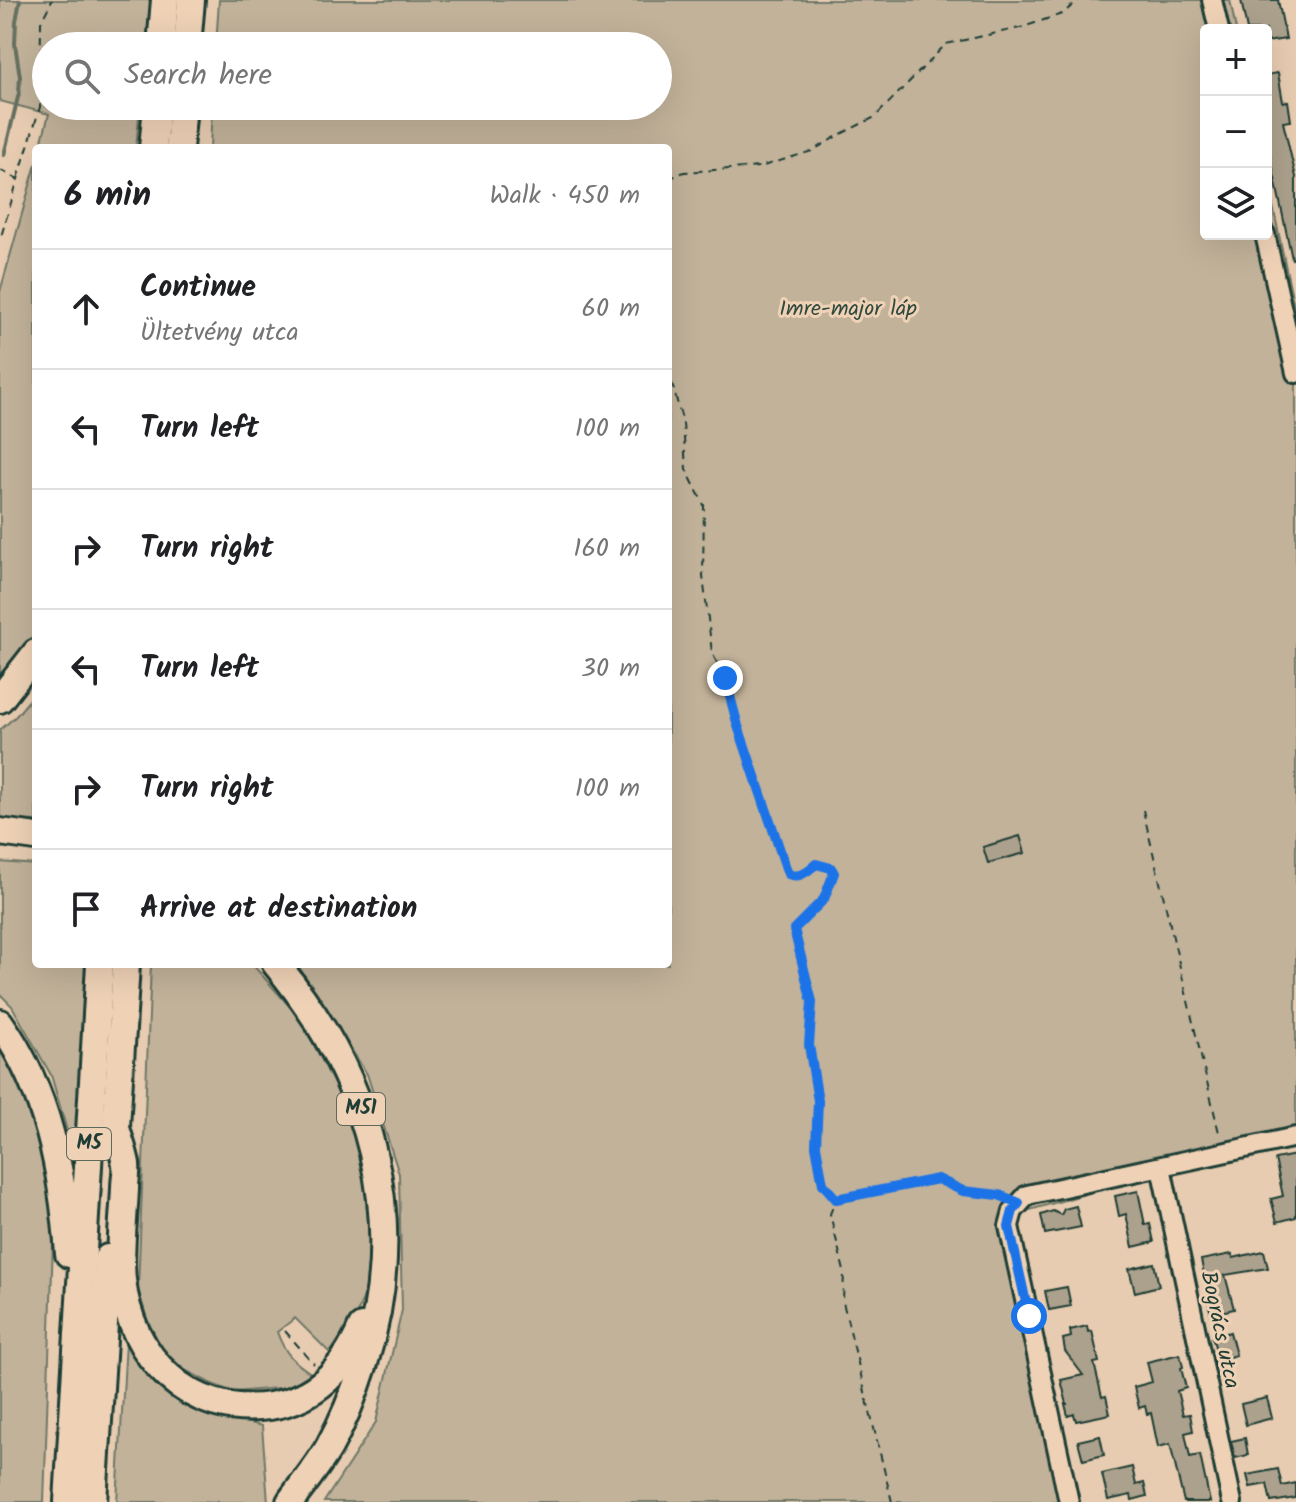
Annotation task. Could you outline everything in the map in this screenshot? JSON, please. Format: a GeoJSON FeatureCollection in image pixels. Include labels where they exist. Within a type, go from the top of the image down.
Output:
{"type":"FeatureCollection","features":[{"type":"Feature","properties":{"kind":"highway"},"geometry":{"type":"LineString","coordinates":[[162,32],[165,0]]}},
{"type":"Feature","properties":{"kind":"highway"},"geometry":{"type":"LineString","coordinates":[[188,32],[191,0]]}},
{"type":"Feature","properties":{"kind":"highway"},"geometry":{"type":"LineString","coordinates":[[153,144],[156,120]]}},
{"type":"Feature","properties":{"kind":"highway"},"geometry":{"type":"LineString","coordinates":[[179,144],[182,120]]}},
{"type":"Feature","properties":{"kind":"highway"},"geometry":{"type":"LineString","coordinates":[[0,699],[32,658]]}},
{"type":"Feature","properties":{"kind":"highway"},"geometry":{"type":"LineString","coordinates":[[0,832],[32,836]]}},
{"type":"Feature","properties":{"kind":"highway","name":"M5"},"geometry":{"type":"LineString","coordinates":[[68,1502],[100,968]]}},
{"type":"Feature","properties":{"kind":"highway","name":"M5"},"geometry":{"type":"LineString","coordinates":[[93,1502],[126,968]]}},
{"type":"Feature","properties":{"kind":"highway","name":"M51"},"geometry":{"type":"LineString","coordinates":[[279,968],[314,1013],[333,1046],[369,1134],[377,1162],[384,1217],[382,1275]]}},
{"type":"Feature","properties":{"kind":"highway"},"geometry":{"type":"LineString","coordinates":[[0,1023],[32,1081],[52,1137],[65,1210],[78,1325]]}},
{"type":"Feature","properties":{"kind":"highway"},"geometry":{"type":"LineString","coordinates":[[116,1128],[126,1164],[122,1278],[127,1304],[144,1346],[162,1370],[183,1389],[223,1405],[257,1408],[284,1403],[312,1391],[328,1380],[348,1356],[382,1275]]}},
{"type":"Feature","properties":{"kind":"highway"},"geometry":{"type":"LineString","coordinates":[[290,1502],[328,1449],[347,1412],[377,1316],[382,1275]]}},
{"type":"Feature","properties":{"kind":"street"},"geometry":{"type":"LineString","coordinates":[[1212,0],[1218,24]]}},
{"type":"Feature","properties":{"kind":"street"},"geometry":{"type":"LineString","coordinates":[[1266,240],[1296,373]]}},
{"type":"Feature","properties":{"kind":"street"},"geometry":{"type":"LineString","coordinates":[[1069,1502],[1009,1226],[1013,1211],[1023,1199],[1296,1137]]}},
{"type":"Feature","properties":{"kind":"street","name":"Bogrács utca"},"geometry":{"type":"LineString","coordinates":[[1161,1167],[1232,1502]]}},
{"type":"Feature","properties":{"kind":"path"},"geometry":{"type":"LineString","coordinates":[[41,32],[41,22],[52,0]]}},
{"type":"Feature","properties":{"kind":"path"},"geometry":{"type":"LineString","coordinates":[[672,177],[684,172],[760,167],[812,151],[875,117],[946,44],[1020,28],[1062,14],[1079,0]]}},
{"type":"Feature","properties":{"kind":"path"},"geometry":{"type":"LineString","coordinates":[[0,240],[36,120]]}},
{"type":"Feature","properties":{"kind":"path"},"geometry":{"type":"LineString","coordinates":[[0,170],[18,179]]}},
{"type":"Feature","properties":{"kind":"path"},"geometry":{"type":"LineString","coordinates":[[672,383],[683,423],[686,469],[704,505],[703,576],[712,653],[725,678],[788,874],[801,876],[816,864],[831,868],[834,873],[824,899],[794,929],[812,1002],[809,1045],[818,1101],[816,1146],[823,1184],[836,1199]]}},
{"type":"Feature","properties":{"kind":"path"},"geometry":{"type":"LineString","coordinates":[[1143,810],[1224,1153]]}},
{"type":"Feature","properties":{"kind":"path"},"geometry":{"type":"LineString","coordinates":[[836,1199],[938,1179],[963,1191],[1023,1199]]}},
{"type":"Feature","properties":{"kind":"path"},"geometry":{"type":"LineString","coordinates":[[836,1199],[830,1214],[844,1271],[843,1302],[892,1502]]}},
{"type":"Feature","properties":{"kind":"path"},"geometry":{"type":"LineString","coordinates":[[285,1331],[328,1380]]}},
{"type":"Feature","properties":{"kind":"green space"},"geometry":{"type":"Polygon","coordinates":[[[0,0],[151,0],[148,32],[32,32],[32,109],[0,101],[0,0]]]}},
{"type":"Feature","properties":{"kind":"green space","name":"Imre-major láp"},"geometry":{"type":"Polygon","coordinates":[[[219,0],[1230,0],[1235,24],[1200,24],[1200,240],[1272,240],[1272,202],[1296,316],[1296,1146],[1131,1181],[1019,1213],[1016,1225],[1077,1502],[324,1502],[376,1422],[402,1310],[399,1174],[367,1074],[300,968],[672,968],[672,144],[210,144],[211,120],[672,120],[672,32],[217,32],[219,0]]]}},
{"type":"Feature","properties":{"kind":"green space"},"geometry":{"type":"Polygon","coordinates":[[[47,120],[139,120],[136,144],[41,144],[47,120]]]}},
{"type":"Feature","properties":{"kind":"green space"},"geometry":{"type":"Polygon","coordinates":[[[32,178],[32,639],[0,676],[0,292],[32,178]]]}},
{"type":"Feature","properties":{"kind":"green space"},"geometry":{"type":"Polygon","coordinates":[[[32,697],[32,821],[0,819],[0,730],[32,697]]]}},
{"type":"Feature","properties":{"kind":"green space"},"geometry":{"type":"Polygon","coordinates":[[[0,862],[32,865],[32,968],[86,968],[78,1169],[51,1075],[12,1006],[0,994],[0,862]]]}},
{"type":"Feature","properties":{"kind":"green space"},"geometry":{"type":"Polygon","coordinates":[[[151,968],[256,968],[300,1018],[348,1111],[372,1201],[375,1266],[359,1309],[330,1353],[295,1318],[277,1332],[292,1358],[315,1376],[289,1387],[234,1392],[185,1370],[164,1352],[148,1322],[138,1289],[151,968]]]}},
{"type":"Feature","properties":{"kind":"green space"},"geometry":{"type":"Polygon","coordinates":[[[0,1040],[39,1112],[55,1184],[44,1502],[0,1502],[0,1040]]]}},
{"type":"Feature","properties":{"kind":"green space"},"geometry":{"type":"Polygon","coordinates":[[[126,1341],[152,1377],[191,1409],[262,1426],[268,1502],[117,1502],[126,1341]]]}},
{"type":"Feature","properties":{"kind":"building"},"geometry":{"type":"Polygon","coordinates":[[[1241,0],[1278,0],[1286,39],[1272,41],[1272,24],[1246,24],[1241,0]]]}},
{"type":"Feature","properties":{"kind":"building"},"geometry":{"type":"Polygon","coordinates":[[[1278,73],[1283,102],[1288,101],[1291,121],[1283,122],[1296,177],[1296,258],[1292,259],[1272,164],[1272,74],[1278,73]]]}},
{"type":"Feature","properties":{"kind":"building"},"geometry":{"type":"Polygon","coordinates":[[[1020,836],[1025,853],[988,863],[983,847],[1020,836]]]}},
{"type":"Feature","properties":{"kind":"building"},"geometry":{"type":"Polygon","coordinates":[[[1296,1155],[1296,1217],[1277,1222],[1271,1199],[1283,1196],[1275,1159],[1296,1155]]]}},
{"type":"Feature","properties":{"kind":"building"},"geometry":{"type":"Polygon","coordinates":[[[1138,1191],[1145,1225],[1150,1224],[1154,1242],[1133,1247],[1126,1214],[1119,1216],[1115,1196],[1138,1191]]]}},
{"type":"Feature","properties":{"kind":"building"},"geometry":{"type":"Polygon","coordinates":[[[1076,1206],[1081,1227],[1045,1234],[1041,1215],[1053,1211],[1061,1215],[1064,1209],[1076,1206]]]}},
{"type":"Feature","properties":{"kind":"building"},"geometry":{"type":"Polygon","coordinates":[[[1264,1251],[1268,1268],[1225,1275],[1234,1309],[1211,1314],[1201,1260],[1232,1254],[1233,1258],[1264,1251]]]}},
{"type":"Feature","properties":{"kind":"building"},"geometry":{"type":"Polygon","coordinates":[[[1154,1263],[1159,1286],[1135,1292],[1129,1269],[1154,1263]]]}},
{"type":"Feature","properties":{"kind":"building"},"geometry":{"type":"Polygon","coordinates":[[[1067,1287],[1071,1306],[1049,1310],[1045,1291],[1067,1287]]]}},
{"type":"Feature","properties":{"kind":"building"},"geometry":{"type":"Polygon","coordinates":[[[1087,1326],[1088,1332],[1092,1331],[1099,1362],[1094,1363],[1102,1397],[1106,1396],[1110,1414],[1076,1421],[1074,1414],[1068,1416],[1061,1380],[1083,1375],[1065,1351],[1063,1339],[1071,1337],[1070,1330],[1087,1326]]]}},
{"type":"Feature","properties":{"kind":"building"},"geometry":{"type":"Polygon","coordinates":[[[1230,1332],[1236,1355],[1219,1360],[1212,1337],[1230,1332]]]}},
{"type":"Feature","properties":{"kind":"building"},"geometry":{"type":"Polygon","coordinates":[[[1180,1354],[1186,1388],[1177,1391],[1183,1415],[1190,1414],[1193,1431],[1185,1433],[1190,1457],[1200,1455],[1210,1502],[1184,1502],[1170,1444],[1158,1447],[1151,1413],[1147,1414],[1145,1406],[1139,1408],[1134,1387],[1152,1382],[1147,1362],[1180,1354]]]}},
{"type":"Feature","properties":{"kind":"building"},"geometry":{"type":"Polygon","coordinates":[[[1267,1398],[1272,1418],[1246,1425],[1241,1404],[1267,1398]]]}},
{"type":"Feature","properties":{"kind":"building"},"geometry":{"type":"Polygon","coordinates":[[[1100,1436],[1104,1455],[1083,1460],[1078,1441],[1100,1436]]]}},
{"type":"Feature","properties":{"kind":"building"},"geometry":{"type":"Polygon","coordinates":[[[1245,1438],[1248,1455],[1235,1458],[1231,1441],[1245,1438]]]}},
{"type":"Feature","properties":{"kind":"building"},"geometry":{"type":"Polygon","coordinates":[[[1132,1467],[1136,1485],[1144,1483],[1147,1496],[1132,1500],[1131,1495],[1108,1500],[1102,1474],[1132,1467]]]}},
{"type":"Feature","properties":{"kind":"building"},"geometry":{"type":"Polygon","coordinates":[[[1278,1469],[1282,1486],[1296,1483],[1296,1498],[1271,1502],[1267,1484],[1250,1487],[1247,1475],[1278,1469]]]}},
{"type":"Feature","properties":{"kind":"waterway"},"geometry":{"type":"LineString","coordinates":[[4,155],[19,93],[15,44],[20,0]]}},
{"type":"Feature","properties":{"kind":"route"},"geometry":{"type":"LineString","coordinates":[[725,678],[788,874],[801,876],[816,864],[831,868],[834,873],[824,899],[794,929],[812,1002],[809,1045],[818,1101],[816,1146],[823,1184],[836,1199],[938,1179],[963,1191],[999,1195],[1019,1203],[1009,1226],[1029,1316]]}}]}
